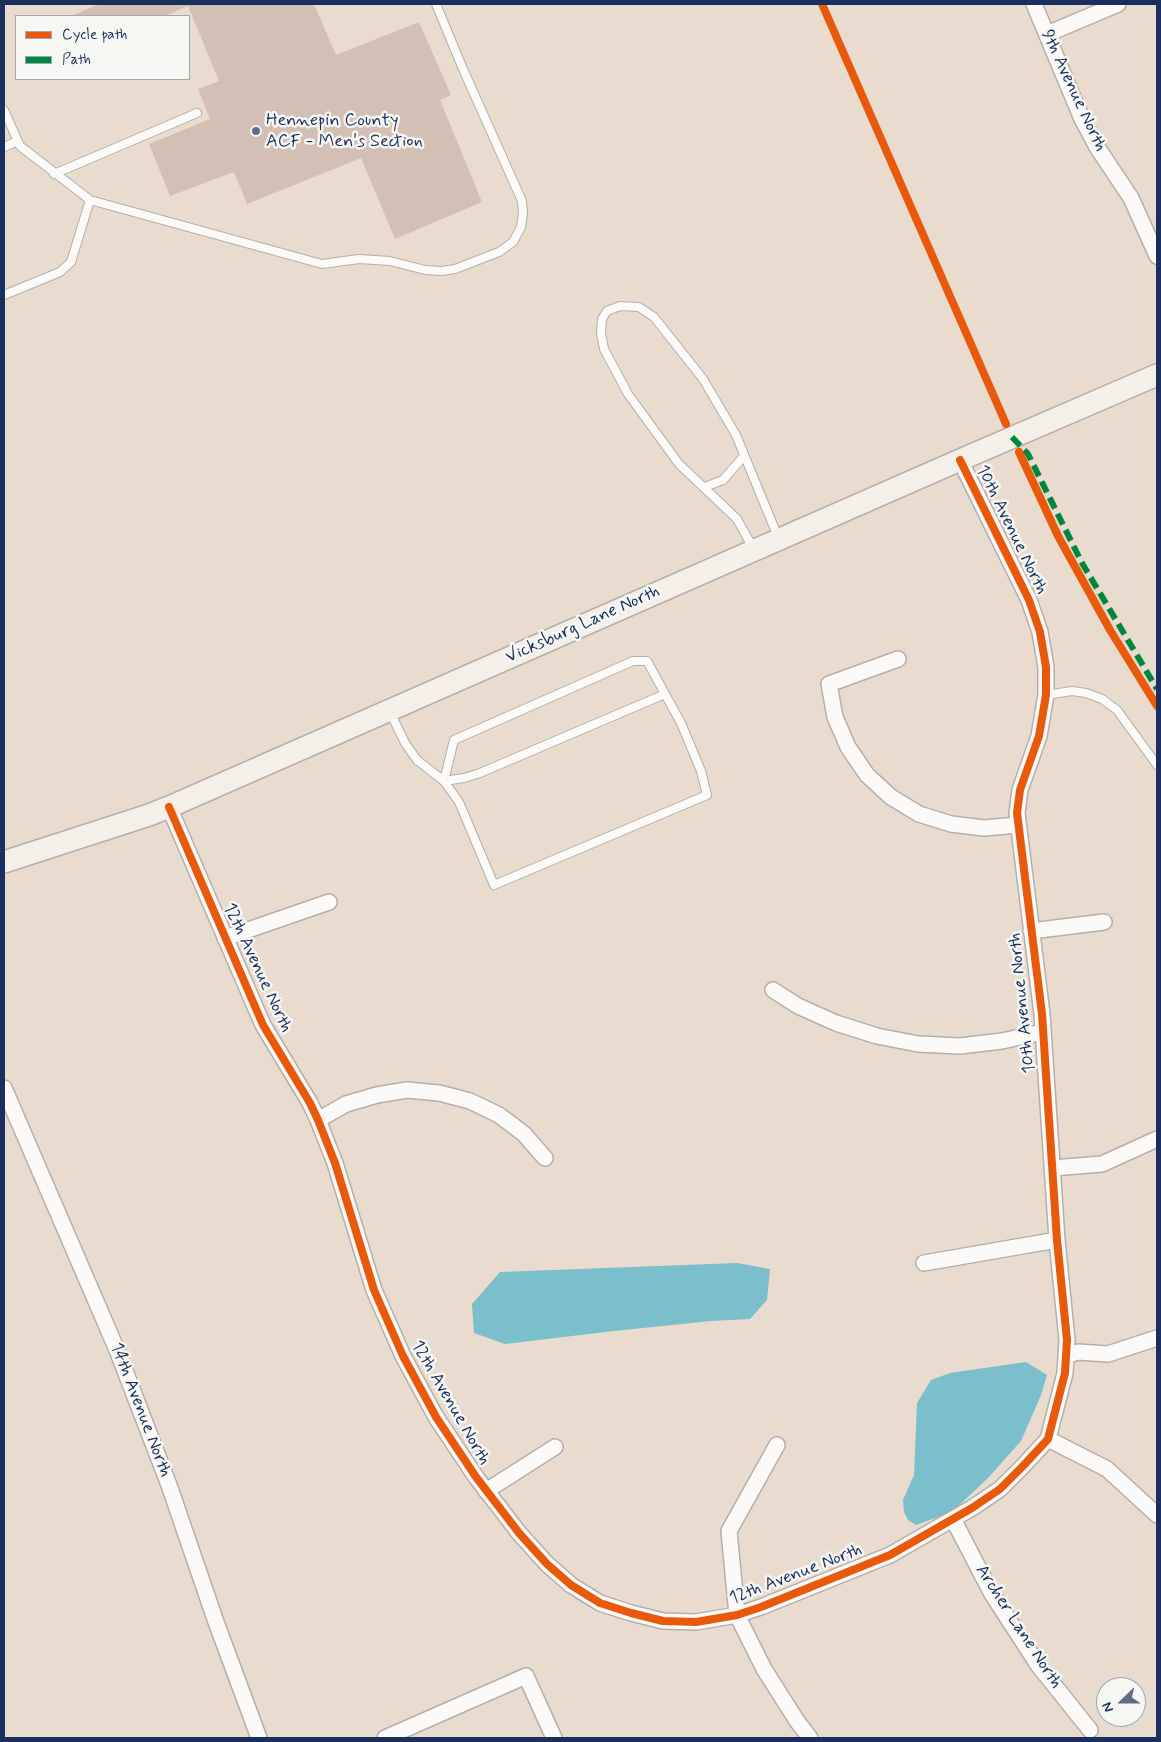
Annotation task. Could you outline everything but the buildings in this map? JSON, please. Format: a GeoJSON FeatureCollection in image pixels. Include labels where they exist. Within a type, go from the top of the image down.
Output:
{"type":"FeatureCollection","features":[{"type":"Feature","properties":{"kind":"main road","name":"Vicksburg Lane North"},"geometry":{"type":"LineString","coordinates":[[4,862],[169,807],[778,539],[1157,375]]}},
{"type":"Feature","properties":{"kind":"street","name":"9th Avenue North"},"geometry":{"type":"LineString","coordinates":[[1034,4],[1082,119],[1097,147],[1131,198],[1157,256]]}},
{"type":"Feature","properties":{"kind":"street"},"geometry":{"type":"LineString","coordinates":[[1047,34],[1118,4]]}},
{"type":"Feature","properties":{"kind":"street","name":"10th Avenue North"},"geometry":{"type":"LineString","coordinates":[[953,1519],[1000,1489],[1048,1439],[1065,1373],[1067,1340],[1057,1240],[1042,1014],[1017,825],[1020,790],[1039,736],[1046,695],[1046,667],[1040,632],[1029,600],[960,460]]}},
{"type":"Feature","properties":{"kind":"street"},"geometry":{"type":"LineString","coordinates":[[898,659],[829,684],[835,717],[848,747],[867,775],[891,797],[919,814],[951,824],[984,828],[1017,825]]}},
{"type":"Feature","properties":{"kind":"street","name":"12th Avenue North"},"geometry":{"type":"LineString","coordinates":[[169,807],[264,1025],[318,1120],[334,1163],[374,1290],[403,1356],[436,1417],[486,1492],[519,1534],[547,1564],[571,1585],[600,1602],[631,1613],[663,1620],[696,1622],[737,1615],[890,1555],[953,1519]]}},
{"type":"Feature","properties":{"kind":"street"},"geometry":{"type":"LineString","coordinates":[[225,938],[329,902]]}},
{"type":"Feature","properties":{"kind":"street"},"geometry":{"type":"LineString","coordinates":[[1031,931],[1104,922]]}},
{"type":"Feature","properties":{"kind":"street"},"geometry":{"type":"LineString","coordinates":[[773,990],[798,1006],[836,1023],[877,1036],[918,1044],[960,1046],[1002,1041],[1042,1032]]}},
{"type":"Feature","properties":{"kind":"street","name":"14th Avenue North"},"geometry":{"type":"LineString","coordinates":[[4,1088],[117,1350],[169,1485],[216,1622],[259,1738]]}},
{"type":"Feature","properties":{"kind":"street"},"geometry":{"type":"LineString","coordinates":[[318,1120],[346,1104],[377,1095],[407,1090],[439,1093],[470,1101],[499,1115],[524,1134],[544,1158]]}},
{"type":"Feature","properties":{"kind":"street"},"geometry":{"type":"LineString","coordinates":[[1053,1168],[1102,1164],[1157,1138]]}},
{"type":"Feature","properties":{"kind":"street"},"geometry":{"type":"LineString","coordinates":[[924,1263],[1057,1240]]}},
{"type":"Feature","properties":{"kind":"street"},"geometry":{"type":"LineString","coordinates":[[1066,1356],[1078,1352],[1108,1354],[1157,1338]]}},
{"type":"Feature","properties":{"kind":"street"},"geometry":{"type":"LineString","coordinates":[[1048,1439],[1107,1469],[1157,1515]]}},
{"type":"Feature","properties":{"kind":"street"},"geometry":{"type":"LineString","coordinates":[[777,1445],[729,1531],[737,1615],[764,1669],[810,1738]]}},
{"type":"Feature","properties":{"kind":"street"},"geometry":{"type":"LineString","coordinates":[[486,1492],[555,1447]]}},
{"type":"Feature","properties":{"kind":"street","name":"Archer Lane North"},"geometry":{"type":"LineString","coordinates":[[953,1519],[992,1594],[1038,1665],[1090,1730]]}},
{"type":"Feature","properties":{"kind":"street"},"geometry":{"type":"LineString","coordinates":[[384,1738],[526,1676],[554,1738]]}},
{"type":"Feature","properties":{"kind":"lane"},"geometry":{"type":"LineString","coordinates":[[4,110],[20,146],[90,200],[322,264],[359,259],[390,261],[425,270],[442,271],[455,269],[499,252],[513,242],[521,227],[523,213],[522,201],[436,4]]}},
{"type":"Feature","properties":{"kind":"lane"},"geometry":{"type":"LineString","coordinates":[[54,174],[196,113]]}},
{"type":"Feature","properties":{"kind":"lane"},"geometry":{"type":"LineString","coordinates":[[4,147],[18,141]]}},
{"type":"Feature","properties":{"kind":"lane"},"geometry":{"type":"LineString","coordinates":[[4,295],[60,272],[71,262],[90,200]]}},
{"type":"Feature","properties":{"kind":"lane"},"geometry":{"type":"LineString","coordinates":[[754,550],[737,518],[679,464],[628,394],[604,349],[601,333],[602,319],[607,311],[620,306],[638,308],[654,317],[703,379],[736,436],[778,539]]}},
{"type":"Feature","properties":{"kind":"lane"},"geometry":{"type":"LineString","coordinates":[[705,487],[723,480],[744,456]]}},
{"type":"Feature","properties":{"kind":"lane"},"geometry":{"type":"LineString","coordinates":[[389,710],[405,743],[417,760],[444,781],[459,802],[494,885],[707,795],[701,771],[680,723],[647,661],[633,661],[454,740],[444,781]]}},
{"type":"Feature","properties":{"kind":"lane"},"geometry":{"type":"LineString","coordinates":[[1046,695],[1072,691],[1086,693],[1102,699],[1117,710],[1157,765]]}},
{"type":"Feature","properties":{"kind":"lane"},"geometry":{"type":"LineString","coordinates":[[444,781],[480,773],[665,694]]}},
{"type":"Feature","properties":{"kind":"water"},"geometry":{"type":"Polygon","coordinates":[[[737,1263],[770,1269],[767,1300],[750,1319],[711,1321],[505,1344],[474,1333],[472,1304],[500,1272],[737,1263]]]}},
{"type":"Feature","properties":{"kind":"water"},"geometry":{"type":"Polygon","coordinates":[[[1026,1362],[1047,1375],[1041,1395],[1021,1441],[989,1477],[952,1512],[916,1525],[908,1520],[904,1512],[903,1500],[914,1475],[917,1403],[931,1380],[950,1373],[1026,1362]]]}},
{"type":"Feature","properties":{"kind":"marked path"},"geometry":{"type":"LineString","coordinates":[[1012,437],[1028,454],[1082,563],[1157,689]]}},
{"type":"Feature","properties":{"kind":"cycle path"},"geometry":{"type":"LineString","coordinates":[[822,4],[1006,424]]}},
{"type":"Feature","properties":{"kind":"cycle path"},"geometry":{"type":"LineString","coordinates":[[1019,452],[1058,536],[1110,630],[1157,706]]}},
{"type":"Feature","properties":{"kind":"cycle path"},"geometry":{"type":"LineString","coordinates":[[169,807],[263,1025],[310,1103],[318,1120],[335,1163],[374,1290],[403,1356],[436,1417],[476,1477],[519,1533],[547,1564],[571,1585],[600,1603],[663,1621],[696,1622],[737,1615],[761,1607],[890,1555],[972,1508],[1000,1489],[1024,1465],[1048,1439],[1065,1373],[1067,1340],[1057,1240],[1042,1014],[1017,813],[1020,790],[1039,736],[1046,695],[1046,667],[1040,632],[1029,600],[960,460]]}},
{"type":"Feature","properties":{"kind":"place","name":"Hennepin County ACF - Men's Section"},"geometry":{"type":"Point","coordinates":[256,131]}}]}
